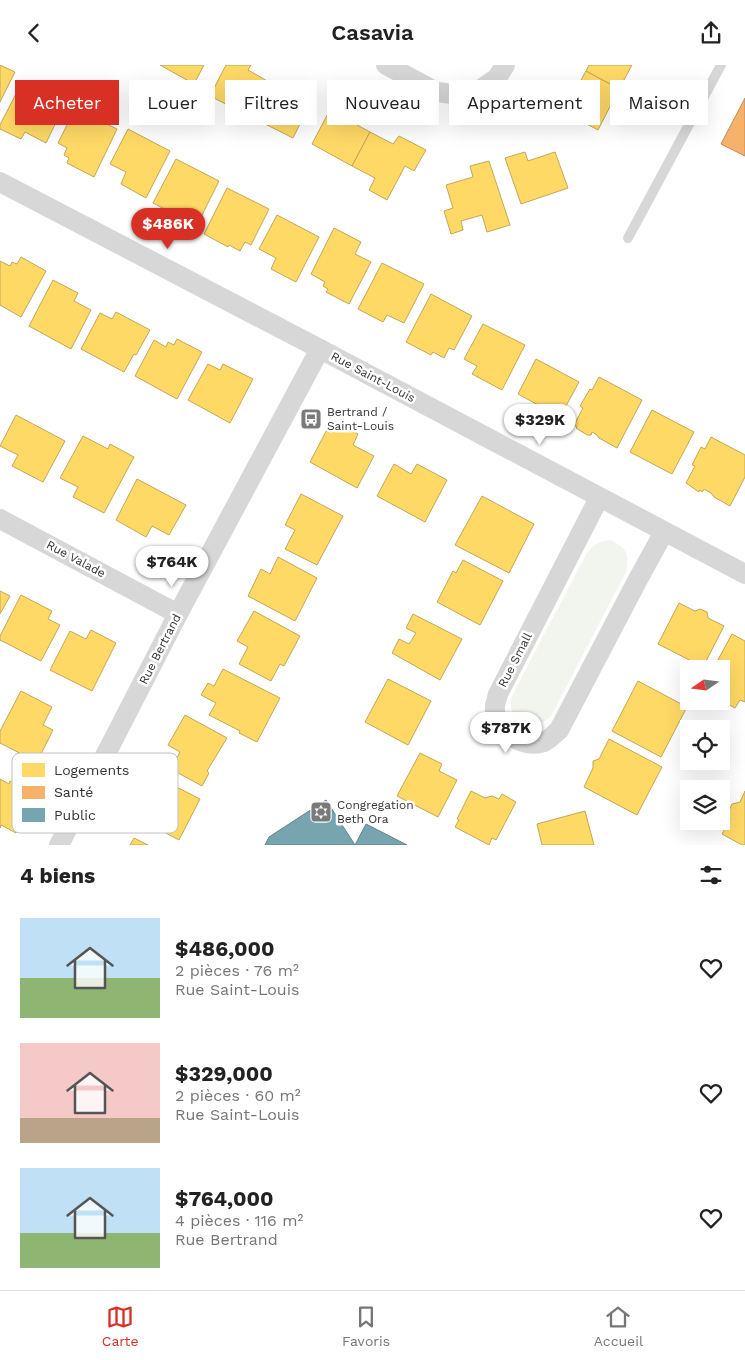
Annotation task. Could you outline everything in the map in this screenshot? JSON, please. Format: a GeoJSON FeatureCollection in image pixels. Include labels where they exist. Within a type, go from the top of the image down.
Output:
{"type":"FeatureCollection","features":[{"type":"Feature","properties":{"kind":"street"},"geometry":{"type":"LineString","coordinates":[[386,65],[437,92],[460,95],[480,89],[497,78],[504,65]]}},
{"type":"Feature","properties":{"kind":"street","name":"Rue Saint-Louis"},"geometry":{"type":"LineString","coordinates":[[0,182],[745,574]]}},
{"type":"Feature","properties":{"kind":"street","name":"Rue Bertrand"},"geometry":{"type":"LineString","coordinates":[[106,753],[178,614],[320,349]]}},
{"type":"Feature","properties":{"kind":"street","name":"Rue Small"},"geometry":{"type":"LineString","coordinates":[[599,498],[498,694],[495,707],[497,716],[506,733],[515,739],[526,743],[544,741],[559,729],[664,532]]}},
{"type":"Feature","properties":{"kind":"street","name":"Rue Valade"},"geometry":{"type":"LineString","coordinates":[[0,519],[178,614]]}},
{"type":"Feature","properties":{"kind":"street","name":"Rue Bertrand"},"geometry":{"type":"LineString","coordinates":[[59,845],[65,833]]}},
{"type":"Feature","properties":{"kind":"lane"},"geometry":{"type":"LineString","coordinates":[[628,238],[722,65]]}},
{"type":"Feature","properties":{"kind":"shaded area"},"geometry":{"type":"Polygon","coordinates":[[[610,540],[626,552],[626,572],[551,716],[538,724],[524,724],[514,716],[511,709],[511,700],[515,690],[587,553],[597,544],[610,540]]]}},
{"type":"Feature","properties":{"kind":"building: Logements"},"geometry":{"type":"Polygon","coordinates":[[[0,65],[15,72],[0,102],[0,65]]]}},
{"type":"Feature","properties":{"kind":"building: Logements"},"geometry":{"type":"Polygon","coordinates":[[[160,65],[204,65],[196,80],[187,80],[160,65]]]}},
{"type":"Feature","properties":{"kind":"building: Logements"},"geometry":{"type":"Polygon","coordinates":[[[226,65],[251,65],[248,70],[266,80],[225,80],[225,104],[215,99],[215,86],[226,65]]]}},
{"type":"Feature","properties":{"kind":"building: Logements"},"geometry":{"type":"Polygon","coordinates":[[[589,65],[632,65],[624,80],[610,80],[610,84],[586,71],[589,65]]]}},
{"type":"Feature","properties":{"kind":"building: Logements"},"geometry":{"type":"Polygon","coordinates":[[[586,71],[610,84],[610,107],[598,130],[589,125],[600,125],[600,80],[581,80],[586,71]]]}},
{"type":"Feature","properties":{"kind":"building: Logements"},"geometry":{"type":"Polygon","coordinates":[[[15,96],[15,125],[55,125],[46,143],[25,132],[21,139],[0,129],[0,125],[15,96]]]}},
{"type":"Feature","properties":{"kind":"building: Logements"},"geometry":{"type":"Polygon","coordinates":[[[327,115],[327,125],[357,125],[370,132],[352,166],[312,144],[327,115]]]}},
{"type":"Feature","properties":{"kind":"building: Logements"},"geometry":{"type":"Polygon","coordinates":[[[67,125],[109,125],[117,129],[94,177],[67,163],[69,158],[64,155],[67,148],[58,143],[67,125]]]}},
{"type":"Feature","properties":{"kind":"building: Logements"},"geometry":{"type":"Polygon","coordinates":[[[267,125],[300,125],[293,138],[267,125]]]}},
{"type":"Feature","properties":{"kind":"building: Logements"},"geometry":{"type":"Polygon","coordinates":[[[128,129],[170,151],[146,198],[121,184],[126,172],[110,164],[128,129]]]}},
{"type":"Feature","properties":{"kind":"building: Logements"},"geometry":{"type":"Polygon","coordinates":[[[370,132],[393,144],[399,136],[426,150],[414,171],[405,166],[387,200],[369,190],[375,178],[352,166],[370,132]]]}},
{"type":"Feature","properties":{"kind":"building: Logements"},"geometry":{"type":"Polygon","coordinates":[[[525,152],[528,161],[555,152],[568,188],[521,204],[505,158],[525,152]]]}},
{"type":"Feature","properties":{"kind":"building: Logements"},"geometry":{"type":"Polygon","coordinates":[[[176,159],[219,181],[201,217],[187,210],[185,213],[179,210],[176,215],[153,203],[176,159]]]}},
{"type":"Feature","properties":{"kind":"building: Logements"},"geometry":{"type":"Polygon","coordinates":[[[489,161],[510,225],[487,232],[482,215],[461,221],[463,230],[451,234],[444,211],[453,208],[446,185],[473,177],[470,166],[489,161]]]}},
{"type":"Feature","properties":{"kind":"building: Logements"},"geometry":{"type":"Polygon","coordinates":[[[227,188],[269,209],[251,245],[245,242],[240,251],[229,245],[228,247],[204,234],[227,188]]]}},
{"type":"Feature","properties":{"kind":"building: Logements"},"geometry":{"type":"Polygon","coordinates":[[[277,215],[319,237],[296,282],[271,269],[276,258],[259,249],[277,215]]]}},
{"type":"Feature","properties":{"kind":"building: Logements"},"geometry":{"type":"Polygon","coordinates":[[[334,228],[361,242],[355,254],[371,262],[349,304],[326,292],[328,289],[323,286],[325,282],[311,274],[334,228]]]}},
{"type":"Feature","properties":{"kind":"building: Logements"},"geometry":{"type":"Polygon","coordinates":[[[21,257],[46,271],[21,317],[0,305],[0,261],[10,266],[12,262],[17,264],[21,257]]]}},
{"type":"Feature","properties":{"kind":"building: Logements"},"geometry":{"type":"Polygon","coordinates":[[[382,263],[424,284],[404,323],[387,315],[383,322],[358,309],[382,263]]]}},
{"type":"Feature","properties":{"kind":"building: Logements"},"geometry":{"type":"Polygon","coordinates":[[[53,280],[78,293],[74,301],[91,310],[71,349],[29,326],[53,280]]]}},
{"type":"Feature","properties":{"kind":"building: Logements"},"geometry":{"type":"Polygon","coordinates":[[[431,294],[472,316],[454,350],[449,348],[444,358],[433,352],[431,355],[406,342],[431,294]]]}},
{"type":"Feature","properties":{"kind":"building: Logements"},"geometry":{"type":"Polygon","coordinates":[[[116,312],[150,330],[124,372],[81,349],[100,313],[112,319],[116,312]]]}},
{"type":"Feature","properties":{"kind":"building: Logements"},"geometry":{"type":"Polygon","coordinates":[[[483,324],[525,345],[502,390],[472,374],[477,366],[464,359],[483,324]]]}},
{"type":"Feature","properties":{"kind":"building: Logements"},"geometry":{"type":"Polygon","coordinates":[[[177,339],[202,352],[177,399],[135,376],[154,340],[166,347],[168,342],[174,345],[177,339]]]}},
{"type":"Feature","properties":{"kind":"building: Logements"},"geometry":{"type":"Polygon","coordinates":[[[536,359],[579,382],[560,417],[518,394],[536,359]]]}},
{"type":"Feature","properties":{"kind":"building: Logements"},"geometry":{"type":"Polygon","coordinates":[[[208,364],[220,370],[223,364],[253,379],[230,423],[188,400],[208,364]]]}},
{"type":"Feature","properties":{"kind":"building: Logements"},"geometry":{"type":"Polygon","coordinates":[[[599,377],[642,400],[617,448],[592,432],[591,435],[587,435],[574,425],[583,408],[580,406],[599,377]]]}},
{"type":"Feature","properties":{"kind":"building: Logements"},"geometry":{"type":"Polygon","coordinates":[[[652,410],[694,432],[672,474],[630,452],[652,410]]]}},
{"type":"Feature","properties":{"kind":"building: Logements"},"geometry":{"type":"Polygon","coordinates":[[[16,415],[65,441],[43,482],[12,466],[18,455],[0,446],[16,415]]]}},
{"type":"Feature","properties":{"kind":"building: Logements"},"geometry":{"type":"Polygon","coordinates":[[[332,420],[358,434],[353,445],[374,456],[357,488],[310,462],[332,420]]]}},
{"type":"Feature","properties":{"kind":"building: Logements"},"geometry":{"type":"Polygon","coordinates":[[[83,436],[108,449],[110,444],[134,457],[104,513],[73,497],[78,487],[60,478],[83,436]]]}},
{"type":"Feature","properties":{"kind":"building: Logements"},"geometry":{"type":"Polygon","coordinates":[[[711,437],[745,455],[745,477],[730,506],[704,489],[702,492],[700,490],[699,492],[686,483],[695,466],[692,465],[701,447],[705,449],[711,437]]]}},
{"type":"Feature","properties":{"kind":"building: Logements"},"geometry":{"type":"Polygon","coordinates":[[[394,464],[411,474],[417,464],[447,480],[425,522],[377,496],[394,464]]]}},
{"type":"Feature","properties":{"kind":"building: Logements"},"geometry":{"type":"Polygon","coordinates":[[[137,479],[186,505],[169,535],[152,526],[146,537],[116,520],[137,479]]]}},
{"type":"Feature","properties":{"kind":"building: Logements"},"geometry":{"type":"Polygon","coordinates":[[[301,494],[343,516],[317,565],[285,549],[295,530],[285,525],[301,494]]]}},
{"type":"Feature","properties":{"kind":"building: Logements"},"geometry":{"type":"Polygon","coordinates":[[[482,496],[534,524],[509,573],[455,545],[482,496]]]}},
{"type":"Feature","properties":{"kind":"building: Logements"},"geometry":{"type":"Polygon","coordinates":[[[278,557],[317,578],[295,621],[248,596],[261,569],[270,574],[278,557]]]}},
{"type":"Feature","properties":{"kind":"building: Logements"},"geometry":{"type":"Polygon","coordinates":[[[463,560],[503,581],[480,625],[437,602],[453,571],[456,573],[463,560]]]}},
{"type":"Feature","properties":{"kind":"building: Logements"},"geometry":{"type":"Polygon","coordinates":[[[0,591],[10,596],[0,614],[0,591]]]}},
{"type":"Feature","properties":{"kind":"building: Logements"},"geometry":{"type":"Polygon","coordinates":[[[21,595],[52,611],[48,619],[60,625],[41,661],[0,640],[0,636],[21,595]]]}},
{"type":"Feature","properties":{"kind":"building: Logements"},"geometry":{"type":"Polygon","coordinates":[[[679,603],[695,611],[700,609],[707,612],[708,618],[724,626],[707,660],[689,660],[658,644],[679,603]]]}},
{"type":"Feature","properties":{"kind":"building: Logements"},"geometry":{"type":"Polygon","coordinates":[[[254,611],[300,636],[284,666],[280,664],[271,681],[239,664],[248,647],[237,641],[254,611]]]}},
{"type":"Feature","properties":{"kind":"building: Logements"},"geometry":{"type":"Polygon","coordinates":[[[413,614],[462,639],[440,680],[392,653],[399,639],[409,644],[416,633],[406,628],[413,614]]]}},
{"type":"Feature","properties":{"kind":"building: Logements"},"geometry":{"type":"Polygon","coordinates":[[[91,630],[116,643],[92,691],[50,670],[70,631],[86,639],[91,630]]]}},
{"type":"Feature","properties":{"kind":"building: Logements"},"geometry":{"type":"Polygon","coordinates":[[[732,634],[745,641],[745,702],[740,700],[735,708],[730,705],[730,660],[718,660],[732,634]]]}},
{"type":"Feature","properties":{"kind":"building: Logements"},"geometry":{"type":"Polygon","coordinates":[[[223,669],[280,698],[257,742],[209,715],[216,703],[201,695],[208,683],[214,686],[223,669]]]}},
{"type":"Feature","properties":{"kind":"building: Logements"},"geometry":{"type":"Polygon","coordinates":[[[388,679],[431,701],[408,745],[365,722],[388,679]]]}},
{"type":"Feature","properties":{"kind":"building: Logements"},"geometry":{"type":"Polygon","coordinates":[[[638,681],[680,703],[680,710],[685,710],[661,757],[612,731],[638,681]]]}},
{"type":"Feature","properties":{"kind":"building: Logements"},"geometry":{"type":"Polygon","coordinates":[[[21,691],[52,707],[43,725],[53,730],[42,753],[19,753],[0,743],[0,731],[21,691]]]}},
{"type":"Feature","properties":{"kind":"building: Logements"},"geometry":{"type":"Polygon","coordinates":[[[185,715],[227,738],[207,771],[209,773],[202,786],[178,773],[178,756],[180,752],[168,745],[185,715]]]}},
{"type":"Feature","properties":{"kind":"building: Logements"},"geometry":{"type":"Polygon","coordinates":[[[609,739],[662,767],[637,815],[584,787],[593,768],[593,761],[599,759],[609,739]]]}},
{"type":"Feature","properties":{"kind":"building: Logements"},"geometry":{"type":"Polygon","coordinates":[[[420,753],[442,764],[439,771],[457,780],[438,817],[397,796],[420,753]]]}},
{"type":"Feature","properties":{"kind":"building: Logements"},"geometry":{"type":"Polygon","coordinates":[[[0,779],[9,784],[10,781],[12,782],[12,831],[1,825],[0,828],[0,779]]]}},
{"type":"Feature","properties":{"kind":"building: Logements"},"geometry":{"type":"Polygon","coordinates":[[[178,788],[200,799],[179,840],[166,833],[178,833],[178,788]]]}},
{"type":"Feature","properties":{"kind":"building: Logements"},"geometry":{"type":"Polygon","coordinates":[[[471,791],[485,798],[492,796],[499,799],[502,794],[516,802],[496,840],[492,838],[489,845],[455,827],[471,791]]]}},
{"type":"Feature","properties":{"kind":"building: Logements"},"geometry":{"type":"Polygon","coordinates":[[[745,791],[745,845],[722,834],[724,830],[730,830],[730,808],[732,804],[740,802],[745,791]]]}},
{"type":"Feature","properties":{"kind":"building: Logements"},"geometry":{"type":"Polygon","coordinates":[[[585,811],[594,845],[542,845],[537,824],[585,811]]]}},
{"type":"Feature","properties":{"kind":"building: Logements"},"geometry":{"type":"Polygon","coordinates":[[[134,838],[148,845],[130,845],[134,838]]]}},
{"type":"Feature","properties":{"kind":"building: Santé"},"geometry":{"type":"Polygon","coordinates":[[[745,98],[745,156],[721,144],[745,98]]]}},
{"type":"Feature","properties":{"kind":"building: Public","name":"Congregation Beth Ora"},"geometry":{"type":"Polygon","coordinates":[[[326,800],[355,845],[265,845],[269,837],[326,800]]]}},
{"type":"Feature","properties":{"kind":"building: Public"},"geometry":{"type":"Polygon","coordinates":[[[366,824],[407,845],[355,845],[366,824]]]}},
{"type":"Feature","properties":{"kind":"place","name":"Bertrand / Saint-Louis"},"geometry":{"type":"Point","coordinates":[311,419]}},
{"type":"Feature","properties":{"kind":"place","name":"Congregation Beth Ora"},"geometry":{"type":"Point","coordinates":[321,812]}}]}
